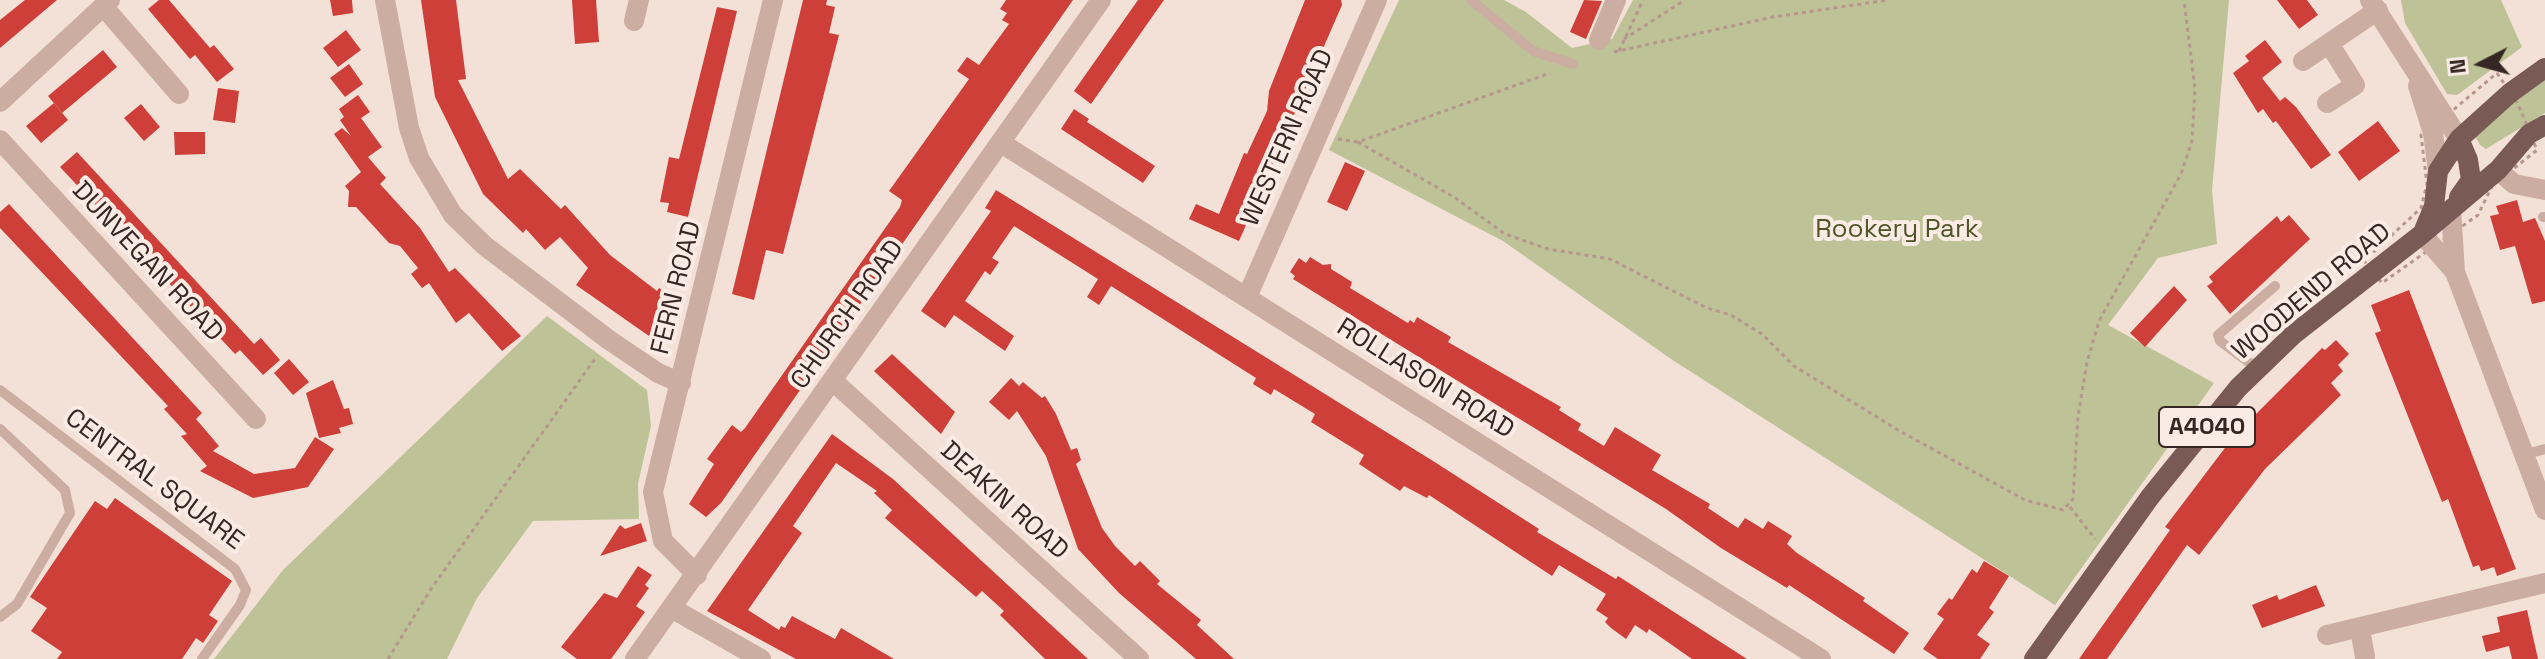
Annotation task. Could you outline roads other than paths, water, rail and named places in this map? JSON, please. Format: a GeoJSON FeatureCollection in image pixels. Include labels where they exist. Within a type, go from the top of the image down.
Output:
{"type":"FeatureCollection","features":[{"type":"Feature","properties":{"kind":"main road"},"geometry":{"type":"LineString","coordinates":[[2422,234],[2434,206],[2438,171],[2459,139],[2510,93],[2545,68]]}},
{"type":"Feature","properties":{"kind":"main road"},"geometry":{"type":"LineString","coordinates":[[2451,209],[2529,134],[2545,125]]}},
{"type":"Feature","properties":{"kind":"main road"},"geometry":{"type":"LineString","coordinates":[[2459,139],[2468,160],[2487,175]]}},
{"type":"Feature","properties":{"kind":"main road"},"geometry":{"type":"LineString","coordinates":[[2438,171],[2459,181],[2487,175]]}},
{"type":"Feature","properties":{"kind":"main road","name":"A4040"},"geometry":{"type":"LineString","coordinates":[[2422,234],[2451,209]]}},
{"type":"Feature","properties":{"kind":"main road","name":"WOODEND ROAD"},"geometry":{"type":"LineString","coordinates":[[2034,659],[2150,497],[2258,369],[2294,334],[2422,234]]}},
{"type":"Feature","properties":{"kind":"street"},"geometry":{"type":"LineString","coordinates":[[385,0],[409,128],[419,158],[453,215],[485,246],[609,340],[658,373],[681,383]]}},
{"type":"Feature","properties":{"kind":"street"},"geometry":{"type":"LineString","coordinates":[[634,21],[639,0]]}},
{"type":"Feature","properties":{"kind":"street","name":"FERN ROAD"},"geometry":{"type":"LineString","coordinates":[[697,575],[663,541],[653,492],[773,0]]}},
{"type":"Feature","properties":{"kind":"street","name":"CHURCH ROAD"},"geometry":{"type":"LineString","coordinates":[[635,659],[1101,0]]}},
{"type":"Feature","properties":{"kind":"street","name":"WESTERN ROAD"},"geometry":{"type":"LineString","coordinates":[[1247,297],[1377,0]]}},
{"type":"Feature","properties":{"kind":"street"},"geometry":{"type":"LineString","coordinates":[[1601,48],[1616,0]]}},
{"type":"Feature","properties":{"kind":"street"},"geometry":{"type":"LineString","coordinates":[[0,102],[106,3],[179,94]]}},
{"type":"Feature","properties":{"kind":"street"},"geometry":{"type":"LineString","coordinates":[[2303,61],[2330,45],[2373,3],[2459,139]]}},
{"type":"Feature","properties":{"kind":"street"},"geometry":{"type":"LineString","coordinates":[[2327,103],[2355,85],[2330,45]]}},
{"type":"Feature","properties":{"kind":"street"},"geometry":{"type":"LineString","coordinates":[[2412,67],[2433,133],[2438,171]]}},
{"type":"Feature","properties":{"kind":"street","name":"DUNVEGAN ROAD"},"geometry":{"type":"LineString","coordinates":[[0,140],[256,419]]}},
{"type":"Feature","properties":{"kind":"street","name":"ROLLASON ROAD"},"geometry":{"type":"LineString","coordinates":[[1001,143],[1821,659]]}},
{"type":"Feature","properties":{"kind":"street"},"geometry":{"type":"LineString","coordinates":[[2487,175],[2545,190]]}},
{"type":"Feature","properties":{"kind":"street"},"geometry":{"type":"LineString","coordinates":[[2451,209],[2455,272]]}},
{"type":"Feature","properties":{"kind":"street"},"geometry":{"type":"LineString","coordinates":[[2422,234],[2455,272],[2536,452],[2545,510]]}},
{"type":"Feature","properties":{"kind":"street","name":"DEAKIN ROAD"},"geometry":{"type":"LineString","coordinates":[[833,381],[1139,659]]}},
{"type":"Feature","properties":{"kind":"street"},"geometry":{"type":"LineString","coordinates":[[2327,635],[2545,583]]}},
{"type":"Feature","properties":{"kind":"street"},"geometry":{"type":"LineString","coordinates":[[673,609],[761,659]]}},
{"type":"Feature","properties":{"kind":"street"},"geometry":{"type":"LineString","coordinates":[[2360,629],[2365,657]]}},
{"type":"Feature","properties":{"kind":"lane"},"geometry":{"type":"LineString","coordinates":[[1471,0],[1533,51],[1573,64]]}},
{"type":"Feature","properties":{"kind":"lane"},"geometry":{"type":"LineString","coordinates":[[2258,369],[2218,335],[2275,286]]}},
{"type":"Feature","properties":{"kind":"lane","name":"CENTRAL SQUARE"},"geometry":{"type":"LineString","coordinates":[[0,390],[235,569],[246,590],[240,605],[202,659]]}},
{"type":"Feature","properties":{"kind":"lane"},"geometry":{"type":"LineString","coordinates":[[0,429],[65,490],[70,513],[17,604],[0,617]]}},
{"type":"Feature","properties":{"kind":"park label","name":"Rookery Park"},"geometry":{"type":"Point","coordinates":[1897,230]}}]}
